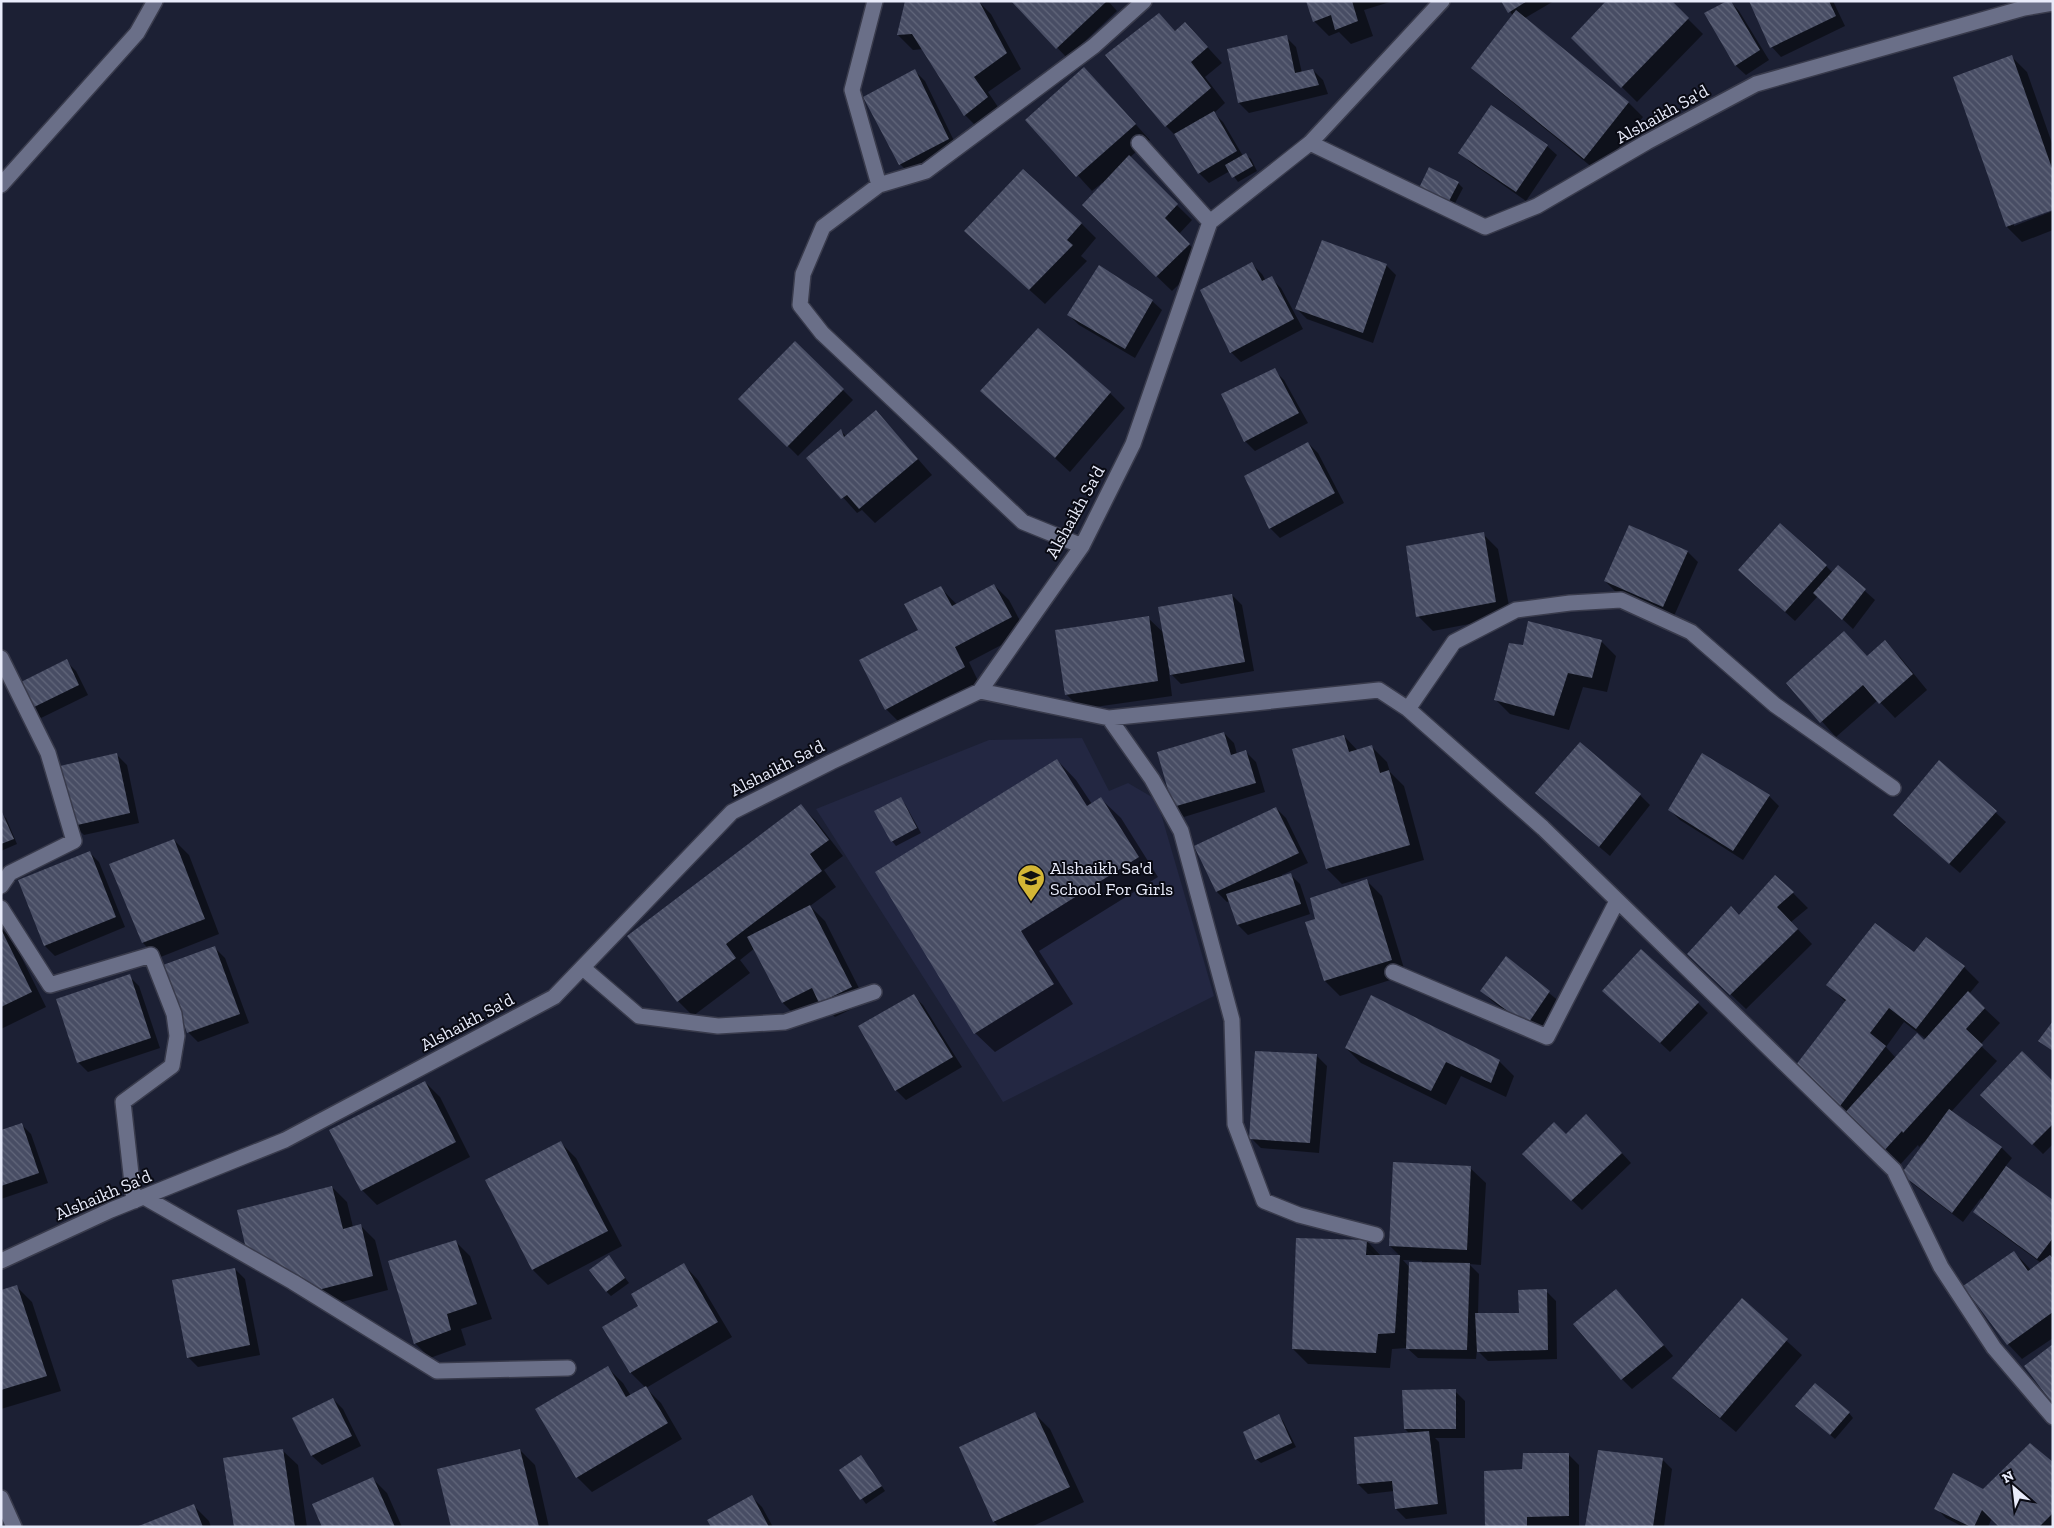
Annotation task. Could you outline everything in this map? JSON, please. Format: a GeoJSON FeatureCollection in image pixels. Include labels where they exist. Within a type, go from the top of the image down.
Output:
{"type":"FeatureCollection","features":[{"type":"Feature","properties":{"kind":"street"},"geometry":{"type":"LineString","coordinates":[[1,185],[137,33],[155,1]]}},
{"type":"Feature","properties":{"kind":"street"},"geometry":{"type":"LineString","coordinates":[[875,1],[852,90],[879,185]]}},
{"type":"Feature","properties":{"kind":"street"},"geometry":{"type":"LineString","coordinates":[[1082,546],[1023,522],[822,333],[800,305],[803,274],[823,227],[879,185],[926,171],[1094,46],[1144,1]]}},
{"type":"Feature","properties":{"kind":"street"},"geometry":{"type":"LineString","coordinates":[[1140,143],[1210,222],[1310,143],[1442,1]]}},
{"type":"Feature","properties":{"kind":"street","name":"Alshaikh Sa'd"},"geometry":{"type":"LineString","coordinates":[[1310,143],[1485,227],[1537,206],[1648,142],[1756,84],[2024,8],[2053,3]]}},
{"type":"Feature","properties":{"kind":"street","name":"Alshaikh Sa'd"},"geometry":{"type":"LineString","coordinates":[[1,1261],[139,1199],[285,1140],[554,997],[732,812],[830,762],[980,691],[1082,546],[1133,444],[1210,222]]}},
{"type":"Feature","properties":{"kind":"street"},"geometry":{"type":"LineString","coordinates":[[1408,709],[1454,642],[1516,610],[1570,603],[1621,600],[1691,632],[1775,705],[1893,788]]}},
{"type":"Feature","properties":{"kind":"street"},"geometry":{"type":"LineString","coordinates":[[1,658],[48,753],[74,842],[10,873],[1,886]]}},
{"type":"Feature","properties":{"kind":"street"},"geometry":{"type":"LineString","coordinates":[[980,691],[1109,718],[1380,690],[1408,709],[1543,828],[1894,1170],[1941,1268],[1994,1348],[2053,1417]]}},
{"type":"Feature","properties":{"kind":"street"},"geometry":{"type":"LineString","coordinates":[[1109,718],[1152,779],[1181,831],[1232,1020],[1235,1124],[1264,1201],[1299,1215],[1376,1235]]}},
{"type":"Feature","properties":{"kind":"street"},"geometry":{"type":"LineString","coordinates":[[1393,972],[1547,1037],[1617,901]]}},
{"type":"Feature","properties":{"kind":"street"},"geometry":{"type":"LineString","coordinates":[[1,908],[50,985],[151,955],[174,1014],[177,1036],[172,1066],[123,1102],[139,1199],[293,1282],[437,1371],[568,1368]]}},
{"type":"Feature","properties":{"kind":"street"},"geometry":{"type":"LineString","coordinates":[[583,968],[639,1016],[718,1026],[785,1022],[874,992]]}},
{"type":"Feature","properties":{"kind":"street"},"geometry":{"type":"LineString","coordinates":[[1,1498],[14,1527]]}},
{"type":"Feature","properties":{"kind":"shaded area","name":"Alshaikh Sa'd School For Girls"},"geometry":{"type":"Polygon","coordinates":[[[1082,738],[1109,791],[1128,783],[1157,800],[1214,996],[1003,1102],[816,809],[989,740],[1082,738]]]}},
{"type":"Feature","properties":{"kind":"building"},"geometry":{"type":"Polygon","coordinates":[[[905,1],[979,1],[1007,53],[974,77],[988,97],[964,116],[912,34],[897,35],[905,1]]]}},
{"type":"Feature","properties":{"kind":"building"},"geometry":{"type":"Polygon","coordinates":[[[1011,1],[1107,1],[1056,49],[1011,1]]]}},
{"type":"Feature","properties":{"kind":"building"},"geometry":{"type":"Polygon","coordinates":[[[1306,1],[1352,1],[1358,21],[1335,30],[1331,15],[1313,22],[1306,1]]]}},
{"type":"Feature","properties":{"kind":"building"},"geometry":{"type":"Polygon","coordinates":[[[1501,1],[1527,1],[1508,13],[1501,1]]]}},
{"type":"Feature","properties":{"kind":"building"},"geometry":{"type":"Polygon","coordinates":[[[1606,1],[1672,1],[1689,18],[1621,88],[1571,38],[1606,1]]]}},
{"type":"Feature","properties":{"kind":"building"},"geometry":{"type":"Polygon","coordinates":[[[1727,1],[1731,1],[1760,50],[1735,66],[1704,13],[1727,1]]]}},
{"type":"Feature","properties":{"kind":"building"},"geometry":{"type":"Polygon","coordinates":[[[1749,1],[1829,1],[1836,16],[1770,48],[1749,1]]]}},
{"type":"Feature","properties":{"kind":"building"},"geometry":{"type":"Polygon","coordinates":[[[1516,10],[1629,102],[1584,159],[1471,68],[1516,10]]]}},
{"type":"Feature","properties":{"kind":"building"},"geometry":{"type":"Polygon","coordinates":[[[1159,13],[1175,31],[1185,22],[1208,47],[1191,62],[1211,88],[1165,127],[1105,55],[1159,13]]]}},
{"type":"Feature","properties":{"kind":"building"},"geometry":{"type":"Polygon","coordinates":[[[1287,35],[1295,73],[1313,69],[1319,85],[1238,103],[1227,49],[1287,35]]]}},
{"type":"Feature","properties":{"kind":"building"},"geometry":{"type":"Polygon","coordinates":[[[2012,55],[2053,171],[2053,210],[2006,227],[1953,77],[2012,55]]]}},
{"type":"Feature","properties":{"kind":"building"},"geometry":{"type":"Polygon","coordinates":[[[1084,67],[1136,124],[1076,177],[1025,120],[1084,67]]]}},
{"type":"Feature","properties":{"kind":"building"},"geometry":{"type":"Polygon","coordinates":[[[915,69],[949,139],[899,165],[863,97],[915,69]]]}},
{"type":"Feature","properties":{"kind":"building"},"geometry":{"type":"Polygon","coordinates":[[[1491,105],[1548,145],[1516,192],[1458,153],[1491,105]]]}},
{"type":"Feature","properties":{"kind":"building"},"geometry":{"type":"Polygon","coordinates":[[[1214,111],[1237,151],[1198,174],[1174,134],[1214,111]]]}},
{"type":"Feature","properties":{"kind":"building"},"geometry":{"type":"Polygon","coordinates":[[[1246,153],[1253,166],[1232,178],[1225,165],[1246,153]]]}},
{"type":"Feature","properties":{"kind":"building"},"geometry":{"type":"Polygon","coordinates":[[[1129,155],[1178,204],[1165,218],[1190,244],[1156,277],[1082,205],[1129,155]]]}},
{"type":"Feature","properties":{"kind":"building"},"geometry":{"type":"Polygon","coordinates":[[[1429,167],[1459,182],[1448,203],[1419,188],[1429,167]]]}},
{"type":"Feature","properties":{"kind":"building"},"geometry":{"type":"Polygon","coordinates":[[[1023,169],[1082,223],[1067,240],[1073,245],[1029,290],[964,231],[1023,169]]]}},
{"type":"Feature","properties":{"kind":"building"},"geometry":{"type":"Polygon","coordinates":[[[1322,240],[1387,264],[1363,333],[1295,309],[1322,240]]]}},
{"type":"Feature","properties":{"kind":"building"},"geometry":{"type":"Polygon","coordinates":[[[1252,262],[1262,281],[1272,276],[1294,319],[1230,353],[1200,290],[1252,262]]]}},
{"type":"Feature","properties":{"kind":"building"},"geometry":{"type":"Polygon","coordinates":[[[1099,265],[1153,300],[1125,349],[1067,315],[1099,265]]]}},
{"type":"Feature","properties":{"kind":"building"},"geometry":{"type":"Polygon","coordinates":[[[1038,328],[1111,392],[1055,458],[980,391],[1038,328]]]}},
{"type":"Feature","properties":{"kind":"building"},"geometry":{"type":"Polygon","coordinates":[[[795,341],[844,389],[787,447],[738,399],[795,341]]]}},
{"type":"Feature","properties":{"kind":"building"},"geometry":{"type":"Polygon","coordinates":[[[1275,368],[1299,413],[1244,442],[1221,394],[1275,368]]]}},
{"type":"Feature","properties":{"kind":"building"},"geometry":{"type":"Polygon","coordinates":[[[876,410],[918,459],[859,509],[847,495],[841,499],[806,458],[841,429],[844,437],[876,410]]]}},
{"type":"Feature","properties":{"kind":"building"},"geometry":{"type":"Polygon","coordinates":[[[1308,442],[1335,493],[1269,529],[1244,476],[1308,442]]]}},
{"type":"Feature","properties":{"kind":"building"},"geometry":{"type":"Polygon","coordinates":[[[1780,523],[1827,565],[1785,612],[1738,570],[1780,523]]]}},
{"type":"Feature","properties":{"kind":"building"},"geometry":{"type":"Polygon","coordinates":[[[1629,525],[1688,551],[1663,607],[1604,581],[1629,525]]]}},
{"type":"Feature","properties":{"kind":"building"},"geometry":{"type":"Polygon","coordinates":[[[1484,532],[1496,602],[1416,617],[1406,546],[1484,532]]]}},
{"type":"Feature","properties":{"kind":"building"},"geometry":{"type":"Polygon","coordinates":[[[1838,565],[1866,589],[1842,620],[1813,593],[1838,565]]]}},
{"type":"Feature","properties":{"kind":"building"},"geometry":{"type":"Polygon","coordinates":[[[994,584],[1012,617],[955,647],[965,667],[885,710],[859,660],[918,630],[904,604],[941,586],[952,606],[994,584]]]}},
{"type":"Feature","properties":{"kind":"building"},"geometry":{"type":"Polygon","coordinates":[[[1232,594],[1245,662],[1170,675],[1158,607],[1232,594]]]}},
{"type":"Feature","properties":{"kind":"building"},"geometry":{"type":"Polygon","coordinates":[[[1149,616],[1158,681],[1065,695],[1055,630],[1149,616]]]}},
{"type":"Feature","properties":{"kind":"building"},"geometry":{"type":"Polygon","coordinates":[[[1528,621],[1602,640],[1592,678],[1568,673],[1554,716],[1494,700],[1509,643],[1523,645],[1528,621]]]}},
{"type":"Feature","properties":{"kind":"building"},"geometry":{"type":"Polygon","coordinates":[[[1844,631],[1867,656],[1885,640],[1913,674],[1879,704],[1863,685],[1820,723],[1786,683],[1844,631]]]}},
{"type":"Feature","properties":{"kind":"building"},"geometry":{"type":"Polygon","coordinates":[[[67,659],[79,685],[30,709],[17,684],[67,659]]]}},
{"type":"Feature","properties":{"kind":"building"},"geometry":{"type":"Polygon","coordinates":[[[1224,732],[1231,755],[1246,750],[1256,783],[1173,807],[1157,752],[1224,732]]]}},
{"type":"Feature","properties":{"kind":"building"},"geometry":{"type":"Polygon","coordinates":[[[1344,735],[1349,752],[1372,745],[1380,773],[1389,770],[1410,845],[1326,869],[1292,749],[1344,735]]]}},
{"type":"Feature","properties":{"kind":"building"},"geometry":{"type":"Polygon","coordinates":[[[1580,742],[1641,794],[1599,847],[1535,793],[1580,742]]]}},
{"type":"Feature","properties":{"kind":"building"},"geometry":{"type":"Polygon","coordinates":[[[117,753],[130,813],[73,826],[60,766],[117,753]]]}},
{"type":"Feature","properties":{"kind":"building"},"geometry":{"type":"Polygon","coordinates":[[[1702,753],[1770,795],[1733,851],[1668,810],[1702,753]]]}},
{"type":"Feature","properties":{"kind":"building"},"geometry":{"type":"Polygon","coordinates":[[[1057,759],[1087,806],[1101,797],[1139,857],[1021,931],[1054,984],[974,1034],[875,872],[1057,759]]]}},
{"type":"Feature","properties":{"kind":"building"},"geometry":{"type":"Polygon","coordinates":[[[1939,760],[1997,811],[1949,864],[1893,815],[1939,760]]]}},
{"type":"Feature","properties":{"kind":"building"},"geometry":{"type":"Polygon","coordinates":[[[901,797],[917,828],[891,842],[874,811],[901,797]]]}},
{"type":"Feature","properties":{"kind":"building"},"geometry":{"type":"Polygon","coordinates":[[[801,804],[829,840],[810,854],[822,871],[726,944],[736,958],[677,1002],[627,936],[801,804]]]}},
{"type":"Feature","properties":{"kind":"building"},"geometry":{"type":"Polygon","coordinates":[[[1276,807],[1299,853],[1216,892],[1194,846],[1276,807]]]}},
{"type":"Feature","properties":{"kind":"building"},"geometry":{"type":"Polygon","coordinates":[[[1,810],[14,839],[1,844],[1,810]]]}},
{"type":"Feature","properties":{"kind":"building"},"geometry":{"type":"Polygon","coordinates":[[[174,839],[205,919],[142,943],[109,864],[174,839]]]}},
{"type":"Feature","properties":{"kind":"building"},"geometry":{"type":"Polygon","coordinates":[[[90,851],[116,917],[44,946],[18,880],[90,851]]]}},
{"type":"Feature","properties":{"kind":"building"},"geometry":{"type":"Polygon","coordinates":[[[1291,873],[1301,904],[1237,925],[1226,894],[1291,873]]]}},
{"type":"Feature","properties":{"kind":"building"},"geometry":{"type":"Polygon","coordinates":[[[1775,875],[1794,892],[1777,907],[1798,929],[1730,995],[1687,954],[1731,906],[1739,915],[1775,875]]]}},
{"type":"Feature","properties":{"kind":"building"},"geometry":{"type":"Polygon","coordinates":[[[1367,879],[1392,960],[1324,981],[1305,922],[1315,919],[1310,898],[1367,879]]]}},
{"type":"Feature","properties":{"kind":"building"},"geometry":{"type":"Polygon","coordinates":[[[810,905],[852,987],[819,1003],[812,988],[782,1003],[747,937],[810,905]]]}},
{"type":"Feature","properties":{"kind":"building"},"geometry":{"type":"Polygon","coordinates":[[[1875,923],[1914,952],[1926,937],[1965,966],[1916,1029],[1889,1008],[1870,1033],[1886,1046],[1840,1106],[1792,1070],[1846,1000],[1826,985],[1875,923]]]}},
{"type":"Feature","properties":{"kind":"building"},"geometry":{"type":"Polygon","coordinates":[[[1,929],[32,992],[1,1007],[1,929]]]}},
{"type":"Feature","properties":{"kind":"building"},"geometry":{"type":"Polygon","coordinates":[[[215,946],[240,1014],[187,1033],[163,965],[215,946]]]}},
{"type":"Feature","properties":{"kind":"building"},"geometry":{"type":"Polygon","coordinates":[[[1641,949],[1699,1002],[1660,1043],[1602,991],[1641,949]]]}},
{"type":"Feature","properties":{"kind":"building"},"geometry":{"type":"Polygon","coordinates":[[[1506,956],[1550,991],[1527,1025],[1480,991],[1506,956]]]}},
{"type":"Feature","properties":{"kind":"building"},"geometry":{"type":"Polygon","coordinates":[[[130,974],[151,1038],[77,1063],[56,999],[130,974]]]}},
{"type":"Feature","properties":{"kind":"building"},"geometry":{"type":"Polygon","coordinates":[[[1968,991],[1985,1008],[1966,1029],[1983,1045],[1903,1133],[1902,1131],[1882,1153],[1842,1116],[1917,1033],[1924,1040],[1968,991]]]}},
{"type":"Feature","properties":{"kind":"building"},"geometry":{"type":"Polygon","coordinates":[[[914,994],[953,1057],[895,1091],[858,1026],[914,994]]]}},
{"type":"Feature","properties":{"kind":"building"},"geometry":{"type":"Polygon","coordinates":[[[1371,995],[1500,1060],[1491,1083],[1446,1062],[1431,1091],[1345,1048],[1371,995]]]}},
{"type":"Feature","properties":{"kind":"building"},"geometry":{"type":"Polygon","coordinates":[[[2053,1021],[2053,1051],[2038,1041],[2053,1021]]]}},
{"type":"Feature","properties":{"kind":"building"},"geometry":{"type":"Polygon","coordinates":[[[1255,1051],[1317,1054],[1310,1143],[1249,1139],[1255,1051]]]}},
{"type":"Feature","properties":{"kind":"building"},"geometry":{"type":"Polygon","coordinates":[[[2022,1051],[2053,1081],[2053,1124],[2032,1145],[1980,1095],[2022,1051]]]}},
{"type":"Feature","properties":{"kind":"building"},"geometry":{"type":"Polygon","coordinates":[[[425,1081],[456,1142],[361,1191],[329,1130],[425,1081]]]}},
{"type":"Feature","properties":{"kind":"building"},"geometry":{"type":"Polygon","coordinates":[[[1949,1109],[2002,1147],[1952,1213],[1901,1174],[1949,1109]]]}},
{"type":"Feature","properties":{"kind":"building"},"geometry":{"type":"Polygon","coordinates":[[[1586,1114],[1622,1153],[1571,1201],[1522,1154],[1554,1122],[1566,1134],[1586,1114]]]}},
{"type":"Feature","properties":{"kind":"building"},"geometry":{"type":"Polygon","coordinates":[[[22,1123],[39,1173],[1,1186],[1,1130],[22,1123]]]}},
{"type":"Feature","properties":{"kind":"building"},"geometry":{"type":"Polygon","coordinates":[[[561,1141],[608,1231],[532,1270],[485,1180],[561,1141]]]}},
{"type":"Feature","properties":{"kind":"building"},"geometry":{"type":"Polygon","coordinates":[[[1393,1162],[1471,1166],[1467,1250],[1389,1246],[1393,1162]]]}},
{"type":"Feature","properties":{"kind":"building"},"geometry":{"type":"Polygon","coordinates":[[[2006,1166],[2053,1200],[2053,1238],[2037,1259],[1973,1212],[2006,1166]]]}},
{"type":"Feature","properties":{"kind":"building"},"geometry":{"type":"Polygon","coordinates":[[[332,1186],[343,1229],[361,1224],[373,1276],[314,1291],[247,1253],[237,1210],[332,1186]]]}},
{"type":"Feature","properties":{"kind":"building"},"geometry":{"type":"Polygon","coordinates":[[[1296,1238],[1367,1240],[1366,1255],[1400,1255],[1395,1333],[1378,1334],[1376,1353],[1292,1349],[1296,1238]]]}},
{"type":"Feature","properties":{"kind":"building"},"geometry":{"type":"Polygon","coordinates":[[[456,1240],[477,1304],[447,1314],[451,1330],[414,1344],[388,1261],[456,1240]]]}},
{"type":"Feature","properties":{"kind":"building"},"geometry":{"type":"Polygon","coordinates":[[[2014,1251],[2028,1271],[2050,1255],[2053,1259],[2053,1312],[2007,1345],[1963,1286],[2014,1251]]]}},
{"type":"Feature","properties":{"kind":"building"},"geometry":{"type":"Polygon","coordinates":[[[609,1255],[625,1278],[606,1292],[589,1270],[609,1255]]]}},
{"type":"Feature","properties":{"kind":"building"},"geometry":{"type":"Polygon","coordinates":[[[1409,1262],[1470,1263],[1467,1350],[1406,1349],[1409,1262]]]}},
{"type":"Feature","properties":{"kind":"building"},"geometry":{"type":"Polygon","coordinates":[[[684,1263],[718,1322],[630,1373],[602,1327],[638,1306],[631,1294],[684,1263]]]}},
{"type":"Feature","properties":{"kind":"building"},"geometry":{"type":"Polygon","coordinates":[[[235,1268],[250,1345],[187,1358],[172,1280],[235,1268]]]}},
{"type":"Feature","properties":{"kind":"building"},"geometry":{"type":"Polygon","coordinates":[[[17,1285],[47,1376],[1,1390],[1,1290],[17,1285]]]}},
{"type":"Feature","properties":{"kind":"building"},"geometry":{"type":"Polygon","coordinates":[[[1547,1289],[1548,1350],[1477,1352],[1475,1313],[1519,1313],[1518,1290],[1547,1289]]]}},
{"type":"Feature","properties":{"kind":"building"},"geometry":{"type":"Polygon","coordinates":[[[1616,1289],[1664,1345],[1621,1380],[1573,1324],[1616,1289]]]}},
{"type":"Feature","properties":{"kind":"building"},"geometry":{"type":"Polygon","coordinates":[[[1742,1298],[1788,1339],[1720,1418],[1672,1378],[1742,1298]]]}},
{"type":"Feature","properties":{"kind":"building"},"geometry":{"type":"Polygon","coordinates":[[[2053,1344],[2053,1404],[2024,1366],[2053,1344]]]}},
{"type":"Feature","properties":{"kind":"building"},"geometry":{"type":"Polygon","coordinates":[[[608,1366],[626,1397],[646,1386],[668,1423],[576,1478],[535,1409],[608,1366]]]}},
{"type":"Feature","properties":{"kind":"building"},"geometry":{"type":"Polygon","coordinates":[[[1815,1383],[1850,1412],[1830,1435],[1795,1406],[1815,1383]]]}},
{"type":"Feature","properties":{"kind":"building"},"geometry":{"type":"Polygon","coordinates":[[[1456,1389],[1456,1429],[1404,1429],[1402,1390],[1456,1389]]]}},
{"type":"Feature","properties":{"kind":"building"},"geometry":{"type":"Polygon","coordinates":[[[333,1398],[352,1436],[311,1456],[292,1418],[333,1398]]]}},
{"type":"Feature","properties":{"kind":"building"},"geometry":{"type":"Polygon","coordinates":[[[1035,1412],[1070,1487],[993,1522],[959,1447],[1035,1412]]]}},
{"type":"Feature","properties":{"kind":"building"},"geometry":{"type":"Polygon","coordinates":[[[1279,1414],[1292,1443],[1255,1460],[1243,1432],[1279,1414]]]}},
{"type":"Feature","properties":{"kind":"building"},"geometry":{"type":"Polygon","coordinates":[[[1429,1431],[1438,1504],[1395,1509],[1392,1481],[1357,1484],[1354,1437],[1429,1431]]]}},
{"type":"Feature","properties":{"kind":"building"},"geometry":{"type":"Polygon","coordinates":[[[2030,1443],[2053,1462],[2053,1513],[2039,1527],[1999,1527],[1982,1510],[1974,1527],[1971,1527],[1934,1509],[1953,1473],[1983,1489],[2030,1443]]]}},
{"type":"Feature","properties":{"kind":"building"},"geometry":{"type":"Polygon","coordinates":[[[283,1449],[295,1527],[234,1527],[223,1458],[283,1449]]]}},
{"type":"Feature","properties":{"kind":"building"},"geometry":{"type":"Polygon","coordinates":[[[520,1449],[539,1527],[451,1527],[437,1469],[520,1449]]]}},
{"type":"Feature","properties":{"kind":"building"},"geometry":{"type":"Polygon","coordinates":[[[1598,1450],[1663,1458],[1653,1527],[1585,1527],[1598,1450]]]}},
{"type":"Feature","properties":{"kind":"building"},"geometry":{"type":"Polygon","coordinates":[[[1523,1453],[1569,1453],[1569,1516],[1527,1517],[1527,1527],[1485,1527],[1484,1471],[1522,1469],[1523,1453]]]}},
{"type":"Feature","properties":{"kind":"building"},"geometry":{"type":"Polygon","coordinates":[[[861,1455],[882,1486],[860,1500],[839,1470],[861,1455]]]}},
{"type":"Feature","properties":{"kind":"building"},"geometry":{"type":"Polygon","coordinates":[[[373,1477],[395,1527],[322,1527],[312,1504],[373,1477]]]}},
{"type":"Feature","properties":{"kind":"building"},"geometry":{"type":"Polygon","coordinates":[[[752,1495],[769,1527],[711,1527],[707,1520],[752,1495]]]}},
{"type":"Feature","properties":{"kind":"building"},"geometry":{"type":"Polygon","coordinates":[[[194,1504],[203,1527],[136,1527],[194,1504]]]}},
{"type":"Feature","properties":{"kind":"place","name":"Alshaikh Sa'd School For Girls"},"geometry":{"type":"Point","coordinates":[1031,902]}}]}
